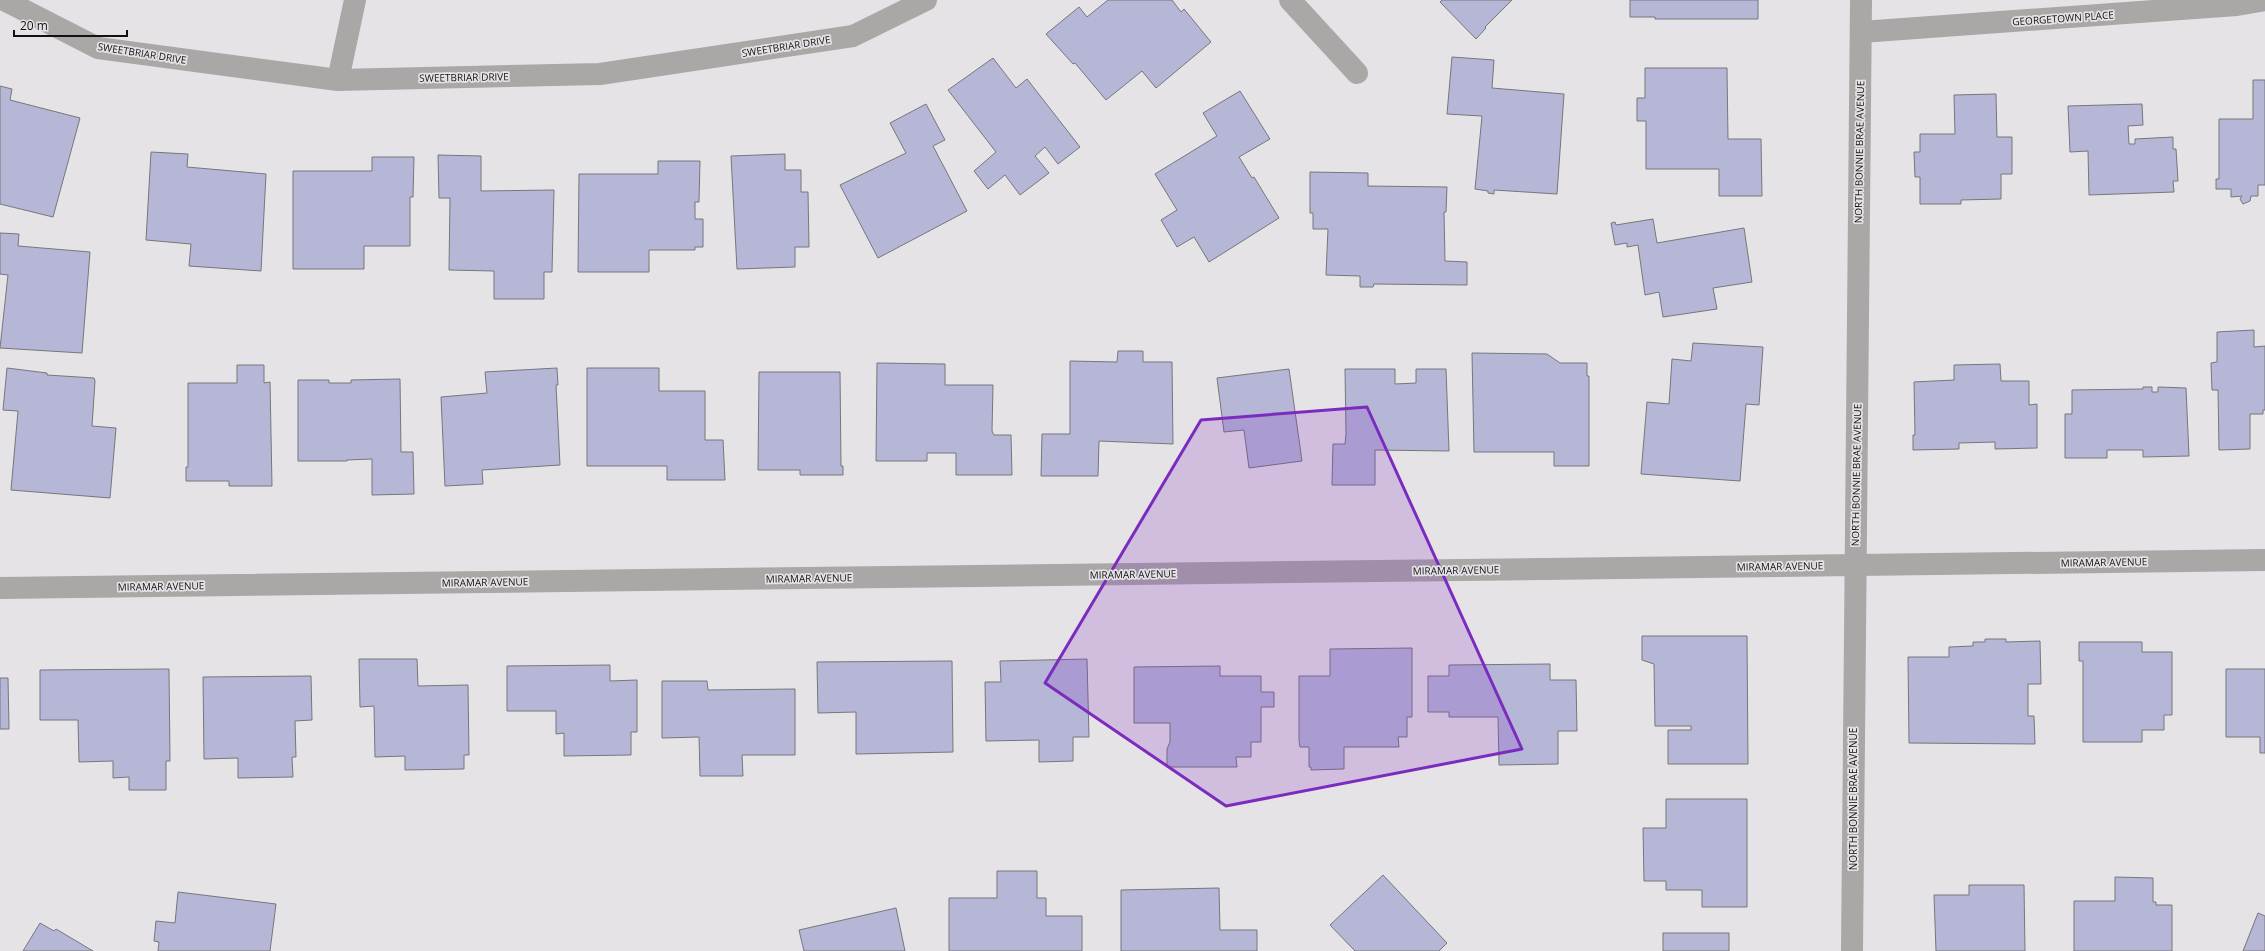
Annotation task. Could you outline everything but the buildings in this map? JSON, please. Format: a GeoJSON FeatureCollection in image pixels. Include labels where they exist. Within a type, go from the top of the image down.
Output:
{"type":"FeatureCollection","features":[{"type":"Feature","properties":{"kind":"street","name":"SWEETBRIAR DRIVE"},"geometry":{"type":"LineString","coordinates":[[4,0],[98,48],[338,80],[600,74],[853,36],[926,0]]}},
{"type":"Feature","properties":{"kind":"street"},"geometry":{"type":"LineString","coordinates":[[338,80],[355,0]]}},
{"type":"Feature","properties":{"kind":"street"},"geometry":{"type":"LineString","coordinates":[[1290,0],[1357,73]]}},
{"type":"Feature","properties":{"kind":"street","name":"NORTH BONNIE BRAE AVENUE"},"geometry":{"type":"LineString","coordinates":[[1852,951],[1861,32],[1860,0]]}},
{"type":"Feature","properties":{"kind":"street","name":"GEORGETOWN PLACE"},"geometry":{"type":"LineString","coordinates":[[1861,32],[2237,5],[2265,0]]}},
{"type":"Feature","properties":{"kind":"street","name":"MIRAMAR AVENUE"},"geometry":{"type":"LineString","coordinates":[[0,588],[2265,560]]}},
{"type":"Feature","properties":{"kind":"highlighted area"},"geometry":{"type":"Polygon","coordinates":[[[1367,407],[1522,749],[1226,806],[1045,683],[1201,420],[1367,407]]]}}]}
